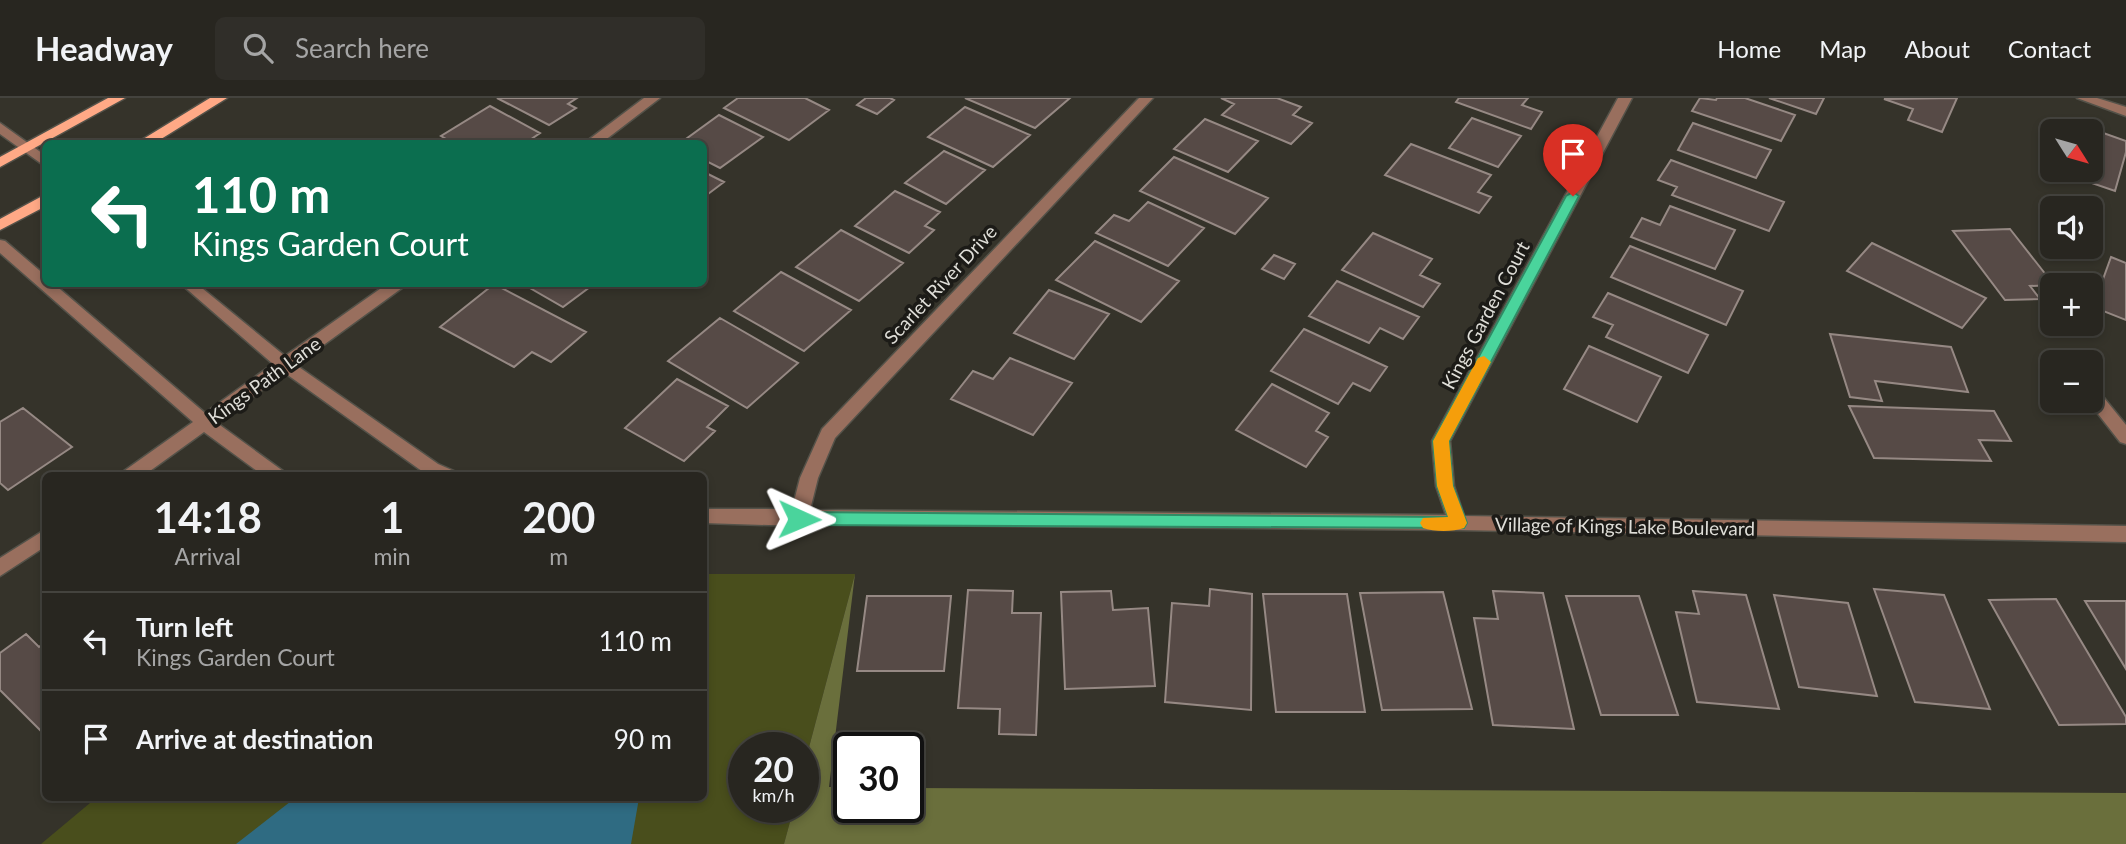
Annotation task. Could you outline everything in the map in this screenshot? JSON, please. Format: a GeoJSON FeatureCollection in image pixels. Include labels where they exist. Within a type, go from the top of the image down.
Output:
{"type":"FeatureCollection","features":[{"type":"Feature","properties":{"kind":"main road"},"geometry":{"type":"LineString","coordinates":[[0,163],[118,98]]}},
{"type":"Feature","properties":{"kind":"main road"},"geometry":{"type":"LineString","coordinates":[[149,140],[220,98]]}},
{"type":"Feature","properties":{"kind":"main road"},"geometry":{"type":"LineString","coordinates":[[0,225],[42,201]]}},
{"type":"Feature","properties":{"kind":"street"},"geometry":{"type":"LineString","coordinates":[[595,140],[653,98]]}},
{"type":"Feature","properties":{"kind":"street","name":"Scarlet River Drive"},"geometry":{"type":"LineString","coordinates":[[799,519],[809,478],[828,433],[1146,98]]}},
{"type":"Feature","properties":{"kind":"street","name":"Kings Garden Court"},"geometry":{"type":"LineString","coordinates":[[1458,523],[1445,486],[1441,441],[1625,98]]}},
{"type":"Feature","properties":{"kind":"street"},"geometry":{"type":"LineString","coordinates":[[2084,98],[2126,112]]}},
{"type":"Feature","properties":{"kind":"street"},"geometry":{"type":"LineString","coordinates":[[0,127],[42,160]]}},
{"type":"Feature","properties":{"kind":"street"},"geometry":{"type":"LineString","coordinates":[[0,246],[42,282]]}},
{"type":"Feature","properties":{"kind":"street"},"geometry":{"type":"LineString","coordinates":[[47,287],[205,423],[272,472]]}},
{"type":"Feature","properties":{"kind":"street"},"geometry":{"type":"LineString","coordinates":[[192,287],[285,365],[439,472]]}},
{"type":"Feature","properties":{"kind":"street","name":"Kings Path Lane"},"geometry":{"type":"LineString","coordinates":[[136,472],[393,287]]}},
{"type":"Feature","properties":{"kind":"street"},"geometry":{"type":"LineString","coordinates":[[2103,409],[2126,438]]}},
{"type":"Feature","properties":{"kind":"street","name":"Village of Kings Lake Boulevard"},"geometry":{"type":"LineString","coordinates":[[707,516],[1458,523],[2126,534]]}},
{"type":"Feature","properties":{"kind":"street"},"geometry":{"type":"LineString","coordinates":[[0,568],[42,539]]}},
{"type":"Feature","properties":{"kind":"green space"},"geometry":{"type":"Polygon","coordinates":[[[707,574],[855,574],[813,732],[728,732],[728,823],[790,823],[784,844],[41,844],[92,801],[707,801],[707,574]]]}},
{"type":"Feature","properties":{"kind":"green space"},"geometry":{"type":"Polygon","coordinates":[[[855,574],[836,732],[833,732],[829,787],[833,787],[833,823],[924,823],[924,788],[2126,793],[2126,844],[784,844],[790,823],[819,823],[819,732],[813,732],[855,574]]]}},
{"type":"Feature","properties":{"kind":"water"},"geometry":{"type":"Polygon","coordinates":[[[291,801],[638,801],[631,844],[236,844],[291,801]]]}},
{"type":"Feature","properties":{"kind":"building"},"geometry":{"type":"Polygon","coordinates":[[[497,98],[577,98],[568,104],[576,108],[549,125],[497,98]]]}},
{"type":"Feature","properties":{"kind":"building"},"geometry":{"type":"Polygon","coordinates":[[[738,98],[805,98],[829,110],[789,140],[724,108],[738,98]]]}},
{"type":"Feature","properties":{"kind":"building"},"geometry":{"type":"Polygon","coordinates":[[[866,98],[894,100],[877,114],[857,105],[866,98]]]}},
{"type":"Feature","properties":{"kind":"building"},"geometry":{"type":"Polygon","coordinates":[[[965,98],[1070,98],[1035,128],[965,98]]]}},
{"type":"Feature","properties":{"kind":"building"},"geometry":{"type":"Polygon","coordinates":[[[1221,98],[1277,98],[1301,107],[1293,115],[1312,123],[1291,144],[1222,115],[1234,104],[1221,98]]]}},
{"type":"Feature","properties":{"kind":"building"},"geometry":{"type":"Polygon","coordinates":[[[1459,98],[1528,98],[1522,105],[1542,112],[1531,129],[1456,102],[1459,98]]]}},
{"type":"Feature","properties":{"kind":"building"},"geometry":{"type":"Polygon","coordinates":[[[1700,98],[1745,98],[1795,115],[1781,141],[1692,111],[1700,98]]]}},
{"type":"Feature","properties":{"kind":"building"},"geometry":{"type":"Polygon","coordinates":[[[1769,98],[1824,98],[1816,114],[1769,98]]]}},
{"type":"Feature","properties":{"kind":"building"},"geometry":{"type":"Polygon","coordinates":[[[1957,98],[1942,132],[1908,120],[1913,109],[1884,99],[1957,98]]]}},
{"type":"Feature","properties":{"kind":"building"},"geometry":{"type":"Polygon","coordinates":[[[490,106],[540,133],[530,140],[448,140],[441,136],[490,106]]]}},
{"type":"Feature","properties":{"kind":"building"},"geometry":{"type":"Polygon","coordinates":[[[965,107],[1030,135],[993,167],[928,137],[965,107]]]}},
{"type":"Feature","properties":{"kind":"building"},"geometry":{"type":"Polygon","coordinates":[[[719,115],[763,137],[720,168],[707,162],[707,140],[685,140],[719,115]]]}},
{"type":"Feature","properties":{"kind":"building"},"geometry":{"type":"Polygon","coordinates":[[[1472,118],[1521,136],[1498,167],[1449,148],[1472,118]]]}},
{"type":"Feature","properties":{"kind":"building"},"geometry":{"type":"Polygon","coordinates":[[[1205,119],[1258,141],[1228,172],[1174,149],[1205,119]]]}},
{"type":"Feature","properties":{"kind":"building"},"geometry":{"type":"Polygon","coordinates":[[[1693,123],[1771,150],[1756,178],[1678,150],[1693,123]]]}},
{"type":"Feature","properties":{"kind":"building"},"geometry":{"type":"Polygon","coordinates":[[[2104,133],[2126,141],[2126,152],[2115,191],[2089,182],[2104,182],[2104,133]]]}},
{"type":"Feature","properties":{"kind":"building"},"geometry":{"type":"Polygon","coordinates":[[[1411,144],[1491,175],[1478,192],[1491,197],[1479,213],[1385,175],[1411,144]]]}},
{"type":"Feature","properties":{"kind":"building"},"geometry":{"type":"Polygon","coordinates":[[[944,151],[985,170],[946,204],[905,183],[944,151]]]}},
{"type":"Feature","properties":{"kind":"building"},"geometry":{"type":"Polygon","coordinates":[[[1174,157],[1268,198],[1235,234],[1140,191],[1174,157]]]}},
{"type":"Feature","properties":{"kind":"building"},"geometry":{"type":"Polygon","coordinates":[[[1671,160],[1784,202],[1769,231],[1672,195],[1677,187],[1658,180],[1671,160]]]}},
{"type":"Feature","properties":{"kind":"building"},"geometry":{"type":"Polygon","coordinates":[[[707,174],[724,182],[707,195],[707,174]]]}},
{"type":"Feature","properties":{"kind":"building"},"geometry":{"type":"Polygon","coordinates":[[[895,191],[940,212],[925,226],[934,230],[909,253],[855,226],[895,191]]]}},
{"type":"Feature","properties":{"kind":"building"},"geometry":{"type":"Polygon","coordinates":[[[1148,202],[1204,228],[1168,266],[1096,233],[1114,215],[1129,221],[1148,202]]]}},
{"type":"Feature","properties":{"kind":"building"},"geometry":{"type":"Polygon","coordinates":[[[1670,206],[1735,230],[1715,269],[1631,237],[1642,218],[1660,225],[1670,206]]]}},
{"type":"Feature","properties":{"kind":"building"},"geometry":{"type":"Polygon","coordinates":[[[2010,229],[2045,273],[2040,273],[2040,286],[2030,286],[2040,299],[2005,300],[1953,231],[2010,229]]]}},
{"type":"Feature","properties":{"kind":"building"},"geometry":{"type":"Polygon","coordinates":[[[841,230],[903,263],[859,301],[796,267],[841,230]]]}},
{"type":"Feature","properties":{"kind":"building"},"geometry":{"type":"Polygon","coordinates":[[[1373,233],[1432,259],[1420,275],[1440,284],[1423,307],[1342,270],[1373,233]]]}},
{"type":"Feature","properties":{"kind":"building"},"geometry":{"type":"Polygon","coordinates":[[[1095,241],[1179,281],[1141,322],[1056,280],[1095,241]]]}},
{"type":"Feature","properties":{"kind":"building"},"geometry":{"type":"Polygon","coordinates":[[[1872,243],[1986,298],[1962,328],[1847,271],[1872,243]]]}},
{"type":"Feature","properties":{"kind":"building"},"geometry":{"type":"Polygon","coordinates":[[[1630,246],[1743,291],[1726,325],[1611,277],[1630,246]]]}},
{"type":"Feature","properties":{"kind":"building"},"geometry":{"type":"Polygon","coordinates":[[[1274,255],[1295,264],[1284,279],[1262,269],[1274,255]]]}},
{"type":"Feature","properties":{"kind":"building"},"geometry":{"type":"Polygon","coordinates":[[[2111,257],[2126,263],[2126,320],[2103,311],[2103,279],[2111,257]]]}},
{"type":"Feature","properties":{"kind":"building"},"geometry":{"type":"Polygon","coordinates":[[[781,272],[851,310],[804,351],[734,311],[781,272]]]}},
{"type":"Feature","properties":{"kind":"building"},"geometry":{"type":"Polygon","coordinates":[[[1337,281],[1419,317],[1403,339],[1380,328],[1369,343],[1309,316],[1337,281]]]}},
{"type":"Feature","properties":{"kind":"building"},"geometry":{"type":"Polygon","coordinates":[[[490,287],[500,287],[586,332],[551,362],[532,352],[514,367],[440,327],[490,287]]]}},
{"type":"Feature","properties":{"kind":"building"},"geometry":{"type":"Polygon","coordinates":[[[528,287],[590,287],[563,307],[528,287]]]}},
{"type":"Feature","properties":{"kind":"building"},"geometry":{"type":"Polygon","coordinates":[[[1049,290],[1109,314],[1074,359],[1014,333],[1049,290]]]}},
{"type":"Feature","properties":{"kind":"building"},"geometry":{"type":"Polygon","coordinates":[[[1608,293],[1708,335],[1688,373],[1606,337],[1613,325],[1593,317],[1608,293]]]}},
{"type":"Feature","properties":{"kind":"building"},"geometry":{"type":"Polygon","coordinates":[[[720,318],[798,363],[747,408],[668,361],[720,318]]]}},
{"type":"Feature","properties":{"kind":"building"},"geometry":{"type":"Polygon","coordinates":[[[1304,329],[1387,367],[1370,391],[1353,383],[1338,404],[1271,371],[1304,329]]]}},
{"type":"Feature","properties":{"kind":"building"},"geometry":{"type":"Polygon","coordinates":[[[1830,334],[1951,347],[1968,392],[1875,381],[1882,401],[1850,397],[1830,334]]]}},
{"type":"Feature","properties":{"kind":"building"},"geometry":{"type":"Polygon","coordinates":[[[1589,346],[1661,377],[1637,422],[1564,389],[1589,346]]]}},
{"type":"Feature","properties":{"kind":"building"},"geometry":{"type":"Polygon","coordinates":[[[1010,358],[1072,383],[1033,435],[951,399],[973,371],[993,379],[1010,358]]]}},
{"type":"Feature","properties":{"kind":"building"},"geometry":{"type":"Polygon","coordinates":[[[677,379],[728,406],[707,427],[715,431],[684,461],[625,428],[677,379]]]}},
{"type":"Feature","properties":{"kind":"building"},"geometry":{"type":"Polygon","coordinates":[[[1272,384],[1329,413],[1316,431],[1328,437],[1306,467],[1236,430],[1272,384]]]}},
{"type":"Feature","properties":{"kind":"building"},"geometry":{"type":"Polygon","coordinates":[[[1849,406],[1994,411],[2011,441],[1979,440],[1991,461],[1874,458],[1849,406]]]}},
{"type":"Feature","properties":{"kind":"building"},"geometry":{"type":"Polygon","coordinates":[[[23,408],[72,447],[8,490],[0,483],[0,422],[23,408]]]}},
{"type":"Feature","properties":{"kind":"building"},"geometry":{"type":"Polygon","coordinates":[[[1210,589],[1252,594],[1251,710],[1165,702],[1172,603],[1209,606],[1210,589]]]}},
{"type":"Feature","properties":{"kind":"building"},"geometry":{"type":"Polygon","coordinates":[[[1874,589],[1944,595],[1990,709],[1915,702],[1874,589]]]}},
{"type":"Feature","properties":{"kind":"building"},"geometry":{"type":"Polygon","coordinates":[[[968,590],[1013,591],[1012,613],[1041,613],[1036,735],[999,734],[1000,709],[958,708],[968,590]]]}},
{"type":"Feature","properties":{"kind":"building"},"geometry":{"type":"Polygon","coordinates":[[[1111,591],[1113,610],[1148,608],[1155,686],[1065,689],[1061,592],[1111,591]]]}},
{"type":"Feature","properties":{"kind":"building"},"geometry":{"type":"Polygon","coordinates":[[[1493,591],[1543,593],[1574,729],[1493,725],[1474,618],[1498,619],[1493,591]]]}},
{"type":"Feature","properties":{"kind":"building"},"geometry":{"type":"Polygon","coordinates":[[[1693,591],[1746,595],[1779,709],[1697,702],[1676,612],[1699,614],[1693,591]]]}},
{"type":"Feature","properties":{"kind":"building"},"geometry":{"type":"Polygon","coordinates":[[[1443,592],[1472,709],[1382,710],[1360,593],[1443,592]]]}},
{"type":"Feature","properties":{"kind":"building"},"geometry":{"type":"Polygon","coordinates":[[[1263,594],[1347,594],[1365,712],[1276,712],[1263,594]]]}},
{"type":"Feature","properties":{"kind":"building"},"geometry":{"type":"Polygon","coordinates":[[[1774,595],[1848,603],[1877,696],[1799,687],[1774,595]]]}},
{"type":"Feature","properties":{"kind":"building"},"geometry":{"type":"Polygon","coordinates":[[[867,596],[951,596],[944,671],[857,671],[867,596]]]}},
{"type":"Feature","properties":{"kind":"building"},"geometry":{"type":"Polygon","coordinates":[[[1566,596],[1639,596],[1678,715],[1601,715],[1566,596]]]}},
{"type":"Feature","properties":{"kind":"building"},"geometry":{"type":"Polygon","coordinates":[[[2056,599],[2126,717],[2126,724],[2059,725],[1989,600],[2056,599]]]}},
{"type":"Feature","properties":{"kind":"building"},"geometry":{"type":"Polygon","coordinates":[[[2085,601],[2126,601],[2126,669],[2085,601]]]}},
{"type":"Feature","properties":{"kind":"building"},"geometry":{"type":"Polygon","coordinates":[[[26,634],[39,647],[42,645],[42,732],[0,690],[0,653],[26,634]]]}},
{"type":"Feature","properties":{"kind":"slow traffic"},"geometry":{"type":"LineString","coordinates":[[1428,523],[1458,523],[1445,486],[1441,441],[1484,362]]}},
{"type":"Feature","properties":{"kind":"route"},"geometry":{"type":"LineString","coordinates":[[799,519],[1458,523],[1445,486],[1441,441],[1573,196]]}}]}
